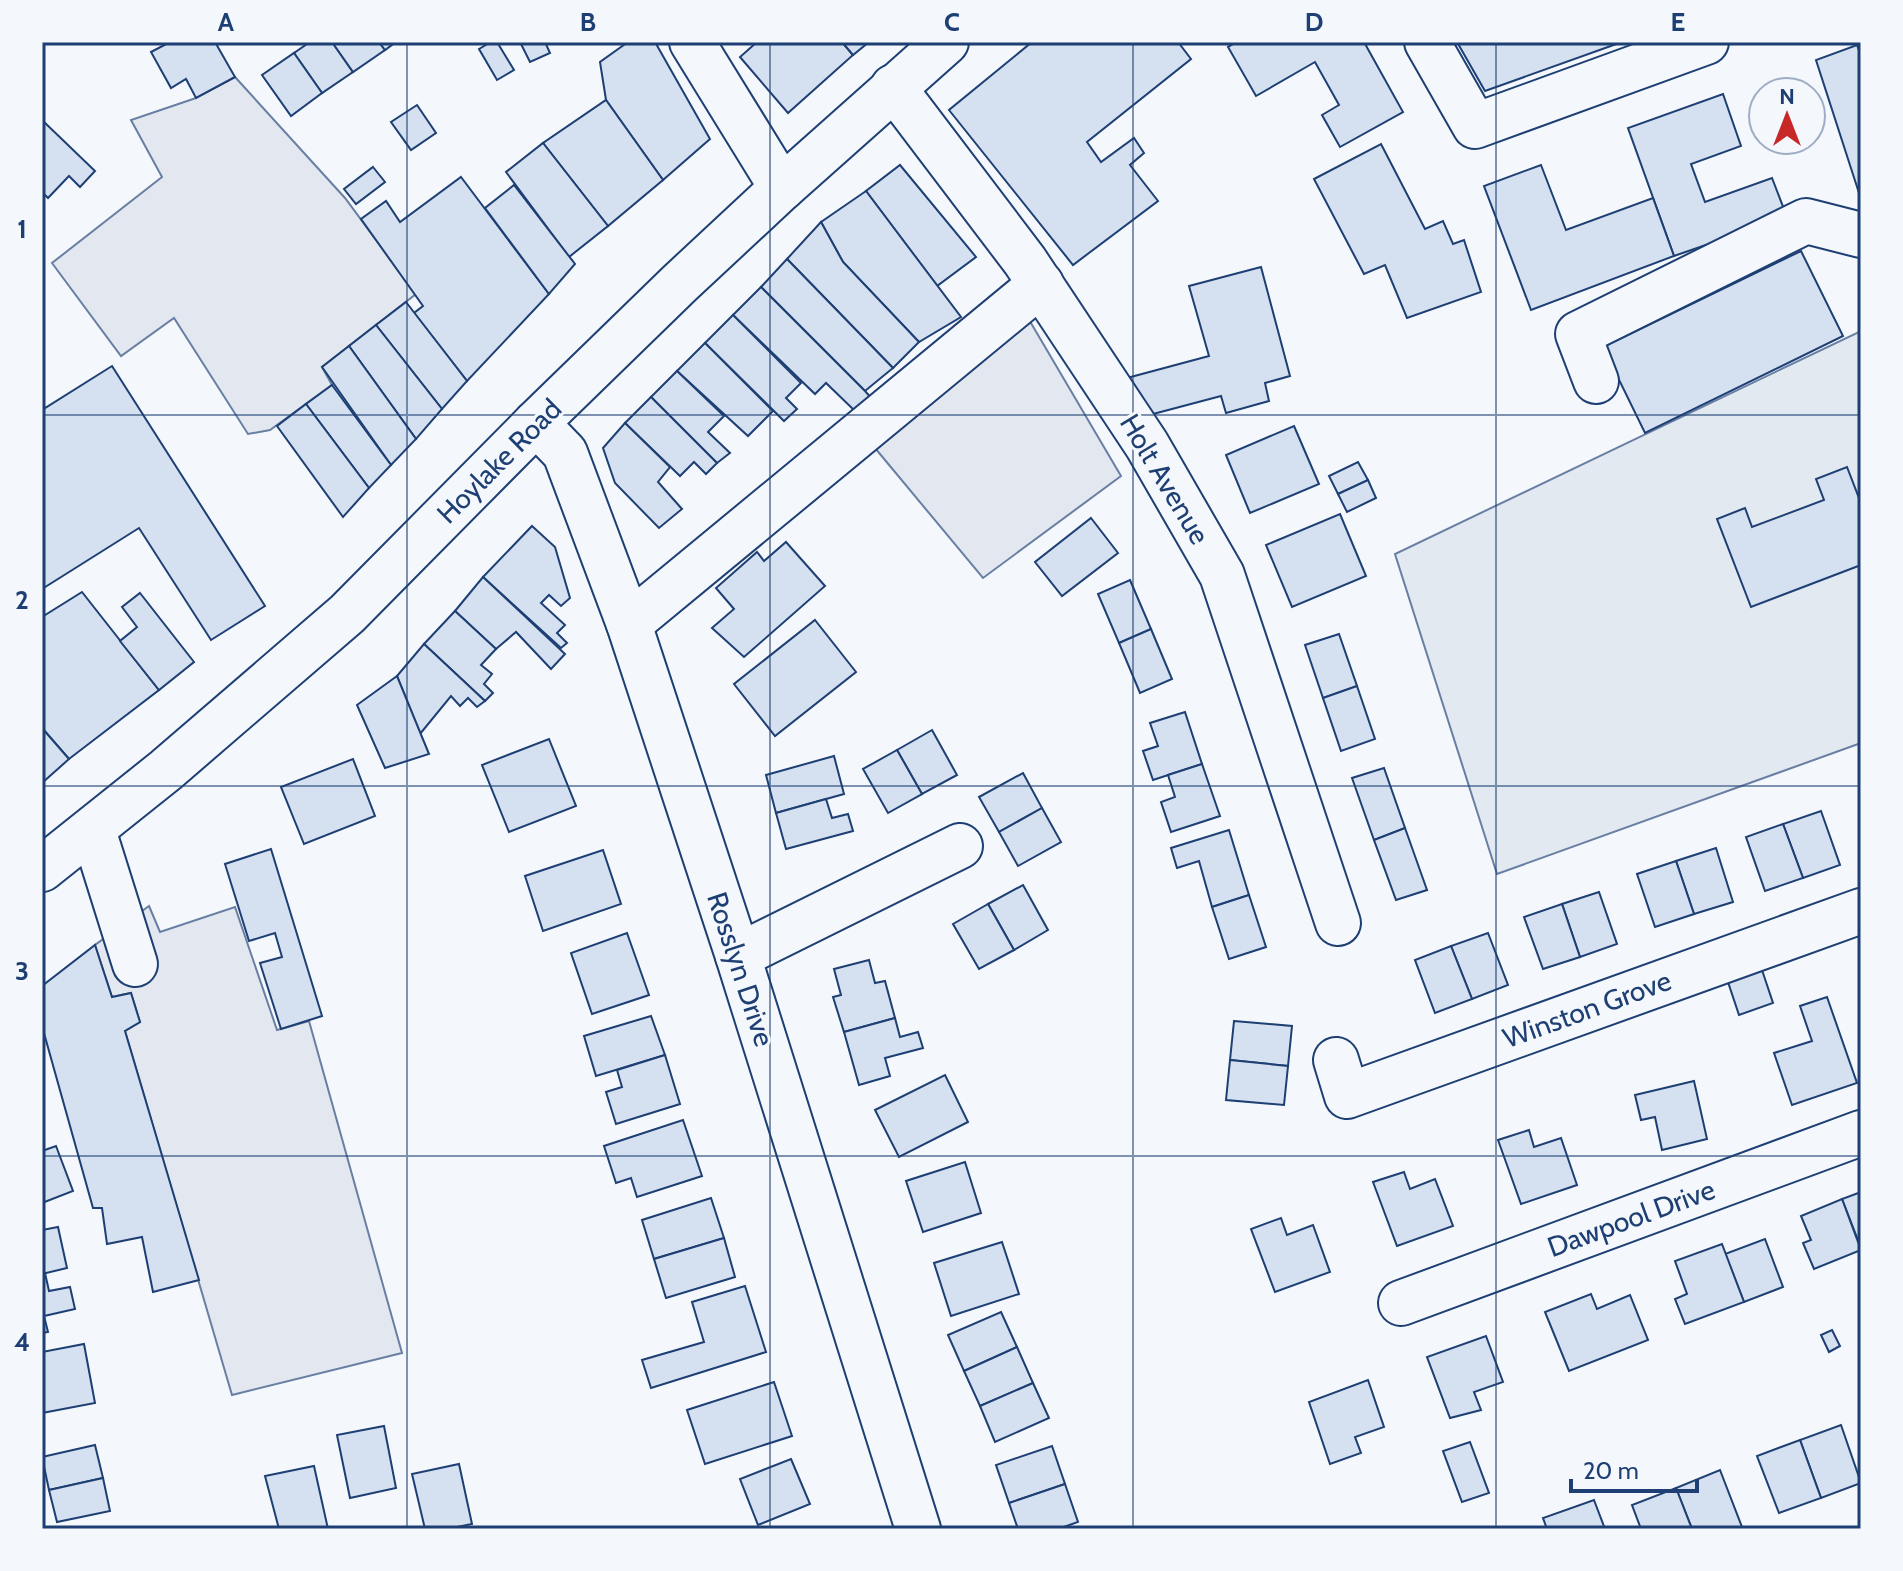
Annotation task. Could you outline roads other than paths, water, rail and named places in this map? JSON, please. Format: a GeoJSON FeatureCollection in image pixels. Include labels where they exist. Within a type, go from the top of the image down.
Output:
{"type":"FeatureCollection","features":[{"type":"Feature","properties":{"kind":"street"},"geometry":{"type":"LineString","coordinates":[[692,42],[782,188]]}},
{"type":"Feature","properties":{"kind":"street","name":"Hoylake Road"},"geometry":{"type":"LineString","coordinates":[[42,869],[93,830],[347,614],[536,423],[782,188],[946,42]]}},
{"type":"Feature","properties":{"kind":"street"},"geometry":{"type":"LineString","coordinates":[[1427,42],[1475,126],[1706,42]]}},
{"type":"Feature","properties":{"kind":"street","name":"Holt Avenue"},"geometry":{"type":"LineString","coordinates":[[893,87],[1041,284],[1147,445],[1222,575],[1338,923]]}},
{"type":"Feature","properties":{"kind":"street"},"geometry":{"type":"LineString","coordinates":[[1596,381],[1578,334],[1806,221],[1861,235]]}},
{"type":"Feature","properties":{"kind":"street"},"geometry":{"type":"LineString","coordinates":[[629,624],[1041,284]]}},
{"type":"Feature","properties":{"kind":"street","name":"Rosslyn Drive"},"geometry":{"type":"LineString","coordinates":[[536,423],[565,453],[629,624],[738,956],[918,1529]]}},
{"type":"Feature","properties":{"kind":"street"},"geometry":{"type":"LineString","coordinates":[[93,830],[135,964]]}},
{"type":"Feature","properties":{"kind":"street"},"geometry":{"type":"LineString","coordinates":[[738,956],[960,846]]}},
{"type":"Feature","properties":{"kind":"street","name":"Winston Grove"},"geometry":{"type":"LineString","coordinates":[[1336,1060],[1347,1096],[1861,911]]}},
{"type":"Feature","properties":{"kind":"street","name":"Dawpool Drive"},"geometry":{"type":"LineString","coordinates":[[1401,1303],[1861,1133]]}}]}
